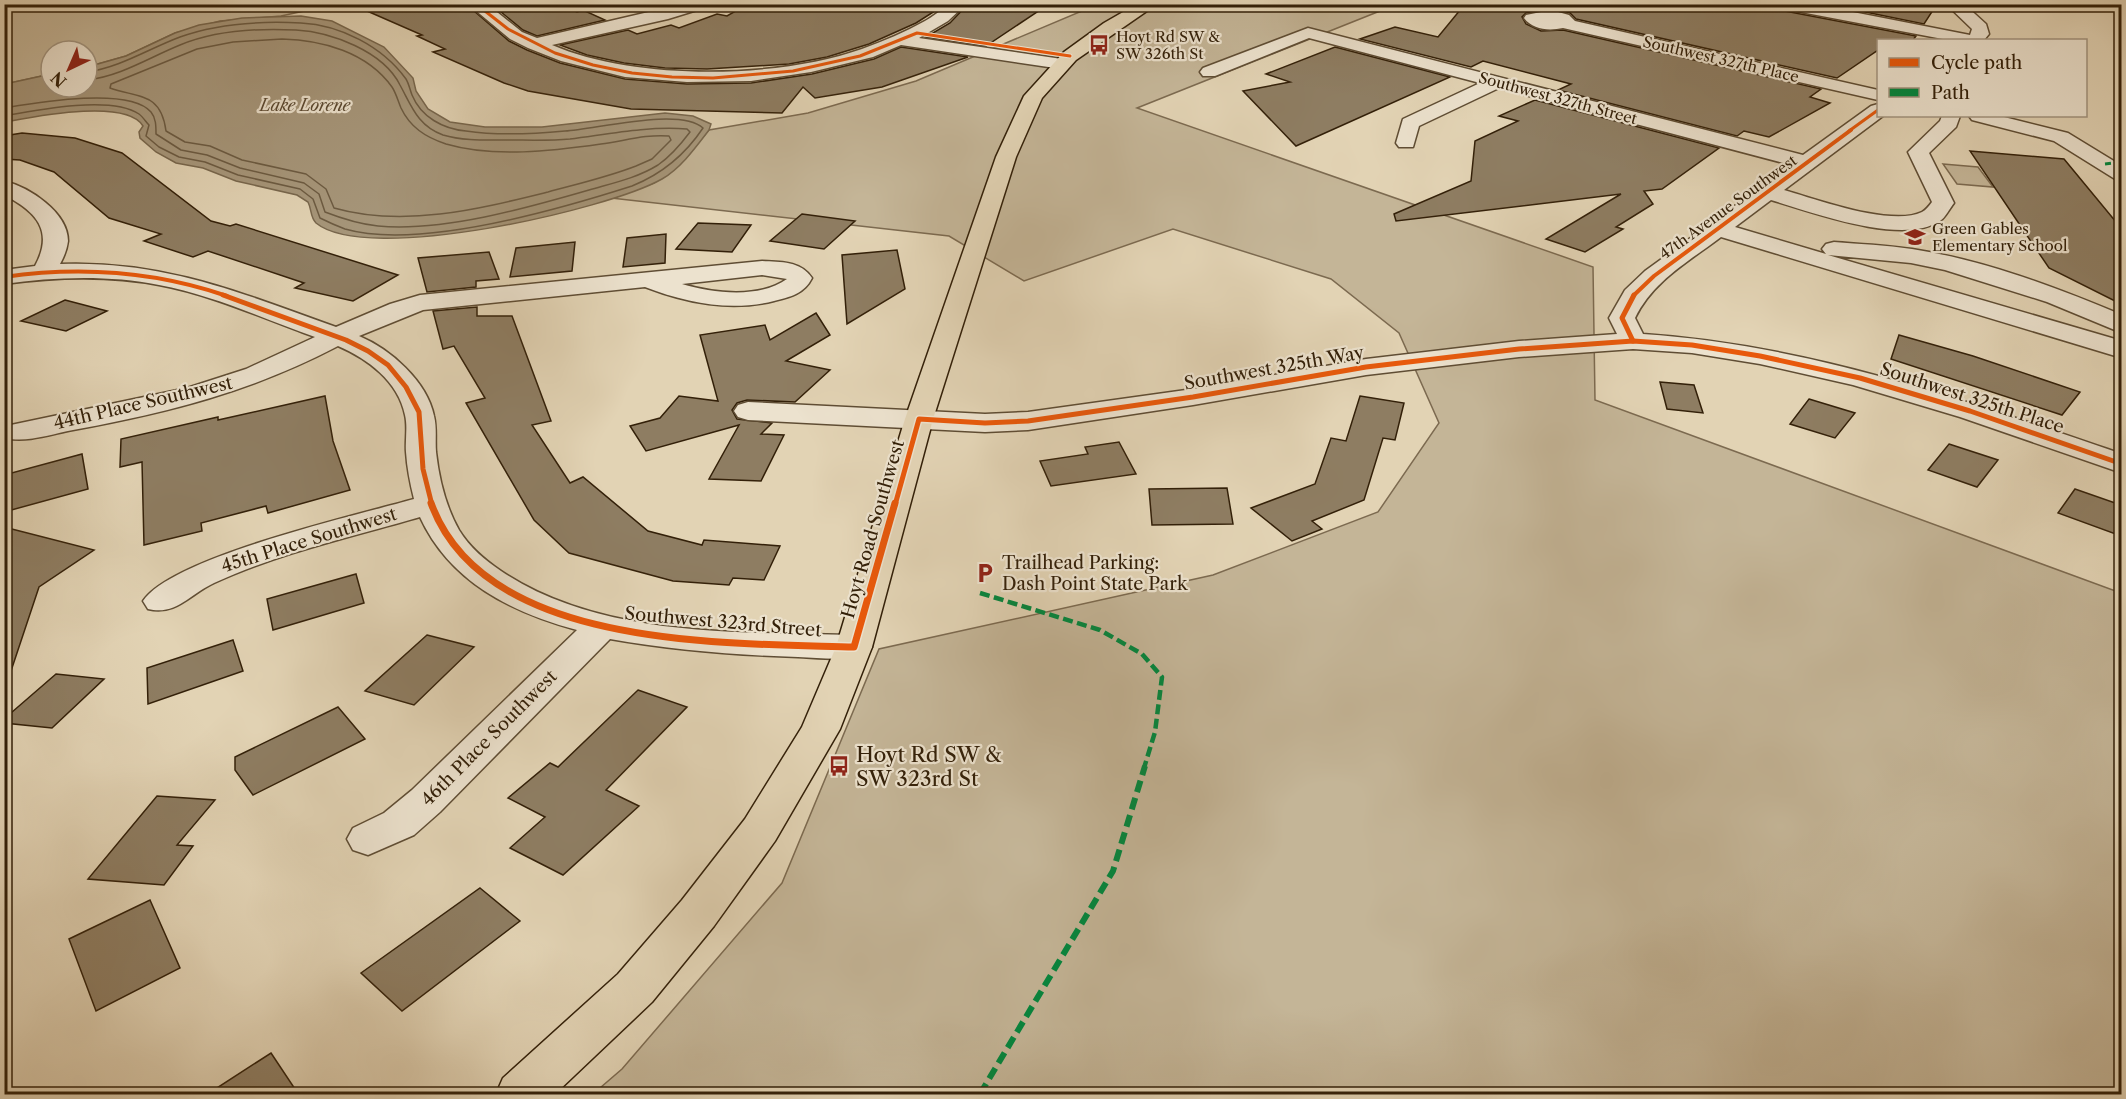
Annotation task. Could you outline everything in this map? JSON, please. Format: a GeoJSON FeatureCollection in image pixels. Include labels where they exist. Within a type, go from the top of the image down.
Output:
{"type":"FeatureCollection","features":[{"type":"Feature","properties":{"kind":"main road","name":"Hoyt Road Southwest"},"geometry":{"type":"LineString","coordinates":[[521,1095],[635,988],[698,913],[753,839],[821,729],[854,647],[920,419],[1006,157],[1033,96],[1066,60],[1110,27],[1149,4]]}},
{"type":"Feature","properties":{"kind":"street"},"geometry":{"type":"LineString","coordinates":[[476,4],[486,15],[503,27],[552,53],[590,65],[673,77],[787,72],[868,54],[908,37],[949,15],[958,4]]}},
{"type":"Feature","properties":{"kind":"street"},"geometry":{"type":"LineString","coordinates":[[534,44],[658,17],[701,4]]}},
{"type":"Feature","properties":{"kind":"street"},"geometry":{"type":"LineString","coordinates":[[1785,4],[1968,39]]}},
{"type":"Feature","properties":{"kind":"street"},"geometry":{"type":"LineString","coordinates":[[1954,4],[1980,28],[1981,34],[1974,39]]}},
{"type":"Feature","properties":{"kind":"street"},"geometry":{"type":"LineString","coordinates":[[2114,4],[2121,6]]}},
{"type":"Feature","properties":{"kind":"street","name":"Southwest 327th Place"},"geometry":{"type":"LineString","coordinates":[[1564,23],[1877,95]]}},
{"type":"Feature","properties":{"kind":"street","name":"Southwest 327th Street"},"geometry":{"type":"LineString","coordinates":[[1209,72],[1308,33],[1808,164]]}},
{"type":"Feature","properties":{"kind":"street"},"geometry":{"type":"LineString","coordinates":[[908,37],[1066,60]]}},
{"type":"Feature","properties":{"kind":"street"},"geometry":{"type":"LineString","coordinates":[[1406,143],[1410,123],[1497,82]]}},
{"type":"Feature","properties":{"kind":"street","name":"47th Avenue Southwest"},"geometry":{"type":"LineString","coordinates":[[1633,341],[1622,318],[1634,296],[1654,276],[1877,111]]}},
{"type":"Feature","properties":{"kind":"street"},"geometry":{"type":"LineString","coordinates":[[1768,192],[1886,224],[1909,224],[1930,217],[1941,209],[1943,203],[1937,187],[1919,159],[1918,152],[1949,123],[1951,117]]}},
{"type":"Feature","properties":{"kind":"street"},"geometry":{"type":"LineString","coordinates":[[1983,117],[2061,137],[2121,175]]}},
{"type":"Feature","properties":{"kind":"street"},"geometry":{"type":"LineString","coordinates":[[4,187],[18,192],[32,202],[51,221],[56,231],[56,246],[43,273]]}},
{"type":"Feature","properties":{"kind":"street"},"geometry":{"type":"LineString","coordinates":[[1718,230],[2121,350]]}},
{"type":"Feature","properties":{"kind":"street"},"geometry":{"type":"LineString","coordinates":[[1761,242],[1929,259],[2030,288],[2121,325]]}},
{"type":"Feature","properties":{"kind":"street","name":"44th Place Southwest"},"geometry":{"type":"LineString","coordinates":[[16,432],[155,404],[206,391],[264,371],[398,310],[429,302],[762,268],[787,270],[800,278],[797,284],[781,292],[760,297],[733,299],[697,296],[651,281]]}},
{"type":"Feature","properties":{"kind":"street","name":"Southwest 323rd Street"},"geometry":{"type":"LineString","coordinates":[[4,277],[104,271],[161,277],[219,294],[338,338],[357,346],[387,364],[420,413],[421,453],[430,504],[447,539],[472,567],[510,593],[555,612],[602,626],[686,638],[758,644],[854,647]]}},
{"type":"Feature","properties":{"kind":"street"},"geometry":{"type":"LineString","coordinates":[[2077,336],[2103,322],[2090,313]]}},
{"type":"Feature","properties":{"kind":"street","name":"Southwest 325th Way"},"geometry":{"type":"LineString","coordinates":[[748,411],[985,423],[1028,421],[1193,397],[1366,367],[1519,349],[1633,341]]}},
{"type":"Feature","properties":{"kind":"street","name":"Southwest 325th Place"},"geometry":{"type":"LineString","coordinates":[[1633,341],[1704,346],[1860,378],[1970,411],[2121,464]]}},
{"type":"Feature","properties":{"kind":"street","name":"45th Place Southwest"},"geometry":{"type":"LineString","coordinates":[[160,601],[194,579],[237,560],[430,504]]}},
{"type":"Feature","properties":{"kind":"street","name":"46th Place Southwest"},"geometry":{"type":"LineString","coordinates":[[368,839],[399,824],[426,801],[602,626]]}},
{"type":"Feature","properties":{"kind":"shaded area"},"geometry":{"type":"Polygon","coordinates":[[[4,5],[332,5],[281,16],[220,21],[175,33],[126,56],[99,64],[99,39],[39,39],[39,77],[5,84],[4,5]]]}},
{"type":"Feature","properties":{"kind":"shaded area"},"geometry":{"type":"Polygon","coordinates":[[[1096,5],[1395,5],[1137,108],[1593,267],[1595,400],[2121,593],[2121,1094],[593,1094],[622,1069],[782,883],[879,649],[1213,575],[1378,512],[1439,423],[1399,333],[1331,279],[1173,229],[1024,281],[949,236],[611,198],[654,183],[686,157],[709,130],[808,113],[916,81],[1096,5]]]}},
{"type":"Feature","properties":{"kind":"shaded area"},"geometry":{"type":"Polygon","coordinates":[[[1943,164],[1978,167],[1993,187],[1957,184],[1943,164]]]}},
{"type":"Feature","properties":{"kind":"water","name":"Lake Lorene"},"geometry":{"type":"Polygon","coordinates":[[[301,16],[332,21],[384,47],[413,78],[416,91],[428,109],[450,122],[485,127],[542,127],[665,113],[693,116],[711,124],[699,143],[676,169],[662,179],[633,192],[542,218],[433,236],[384,238],[343,234],[316,223],[308,202],[297,195],[236,181],[203,168],[176,163],[156,152],[140,138],[139,132],[143,126],[133,118],[118,113],[78,112],[5,122],[5,84],[39,77],[39,99],[99,99],[99,64],[126,56],[175,33],[199,25],[242,18],[301,16]]]}},
{"type":"Feature","properties":{"kind":"building"},"geometry":{"type":"Polygon","coordinates":[[[351,4],[466,4],[509,41],[527,50],[560,63],[625,79],[687,84],[751,83],[812,74],[874,59],[901,47],[968,57],[882,87],[815,98],[803,87],[782,113],[631,109],[528,91],[504,83],[433,52],[445,49],[417,36],[422,35],[351,4]]]}},
{"type":"Feature","properties":{"kind":"building"},"geometry":{"type":"Polygon","coordinates":[[[536,4],[559,4],[577,12],[583,10],[605,20],[537,36],[523,30],[501,12],[536,4]]]}},
{"type":"Feature","properties":{"kind":"building"},"geometry":{"type":"Polygon","coordinates":[[[748,4],[946,4],[916,23],[869,44],[827,57],[789,64],[707,69],[665,68],[624,63],[587,55],[560,45],[628,30],[637,34],[671,25],[679,28],[717,14],[727,16],[748,4]]]}},
{"type":"Feature","properties":{"kind":"building"},"geometry":{"type":"Polygon","coordinates":[[[968,4],[1049,4],[986,46],[926,37],[950,23],[968,4]]]}},
{"type":"Feature","properties":{"kind":"building"},"geometry":{"type":"Polygon","coordinates":[[[1465,4],[1775,4],[1785,11],[1916,36],[1914,39],[1877,39],[1877,51],[1837,78],[1576,19],[1570,13],[1552,8],[1526,13],[1522,17],[1526,24],[1541,31],[1563,30],[1821,89],[1810,97],[1830,103],[1769,137],[1744,131],[1737,136],[1558,90],[1571,84],[1483,61],[1471,67],[1360,39],[1395,27],[1438,37],[1465,4]]]}},
{"type":"Feature","properties":{"kind":"building"},"geometry":{"type":"Polygon","coordinates":[[[1826,4],[1937,4],[1924,24],[1826,4]]]}},
{"type":"Feature","properties":{"kind":"building"},"geometry":{"type":"Polygon","coordinates":[[[1335,47],[1450,77],[1296,146],[1243,91],[1290,82],[1266,74],[1335,47]]]}},
{"type":"Feature","properties":{"kind":"building"},"geometry":{"type":"Polygon","coordinates":[[[1535,100],[1719,148],[1662,189],[1644,191],[1653,204],[1616,227],[1623,229],[1585,252],[1546,239],[1621,194],[1396,221],[1394,214],[1471,181],[1475,141],[1518,121],[1499,116],[1535,100]]]}},
{"type":"Feature","properties":{"kind":"building"},"geometry":{"type":"Polygon","coordinates":[[[22,133],[75,138],[122,153],[211,221],[230,226],[236,224],[398,275],[353,301],[295,288],[304,283],[208,251],[193,257],[144,241],[161,234],[109,218],[54,172],[20,160],[4,159],[4,136],[22,133]]]}},
{"type":"Feature","properties":{"kind":"building"},"geometry":{"type":"Polygon","coordinates":[[[1970,151],[2064,159],[2121,228],[2121,304],[2049,268],[1970,151]]]}},
{"type":"Feature","properties":{"kind":"building"},"geometry":{"type":"Polygon","coordinates":[[[802,214],[855,221],[824,249],[770,241],[802,214]]]}},
{"type":"Feature","properties":{"kind":"building"},"geometry":{"type":"Polygon","coordinates":[[[698,223],[751,225],[732,252],[676,249],[698,223]]]}},
{"type":"Feature","properties":{"kind":"building"},"geometry":{"type":"Polygon","coordinates":[[[666,234],[665,263],[623,267],[627,238],[666,234]]]}},
{"type":"Feature","properties":{"kind":"building"},"geometry":{"type":"Polygon","coordinates":[[[575,242],[572,271],[510,277],[516,248],[575,242]]]}},
{"type":"Feature","properties":{"kind":"building"},"geometry":{"type":"Polygon","coordinates":[[[897,250],[905,289],[847,324],[842,255],[897,250]]]}},
{"type":"Feature","properties":{"kind":"building"},"geometry":{"type":"Polygon","coordinates":[[[489,252],[499,279],[476,281],[476,287],[427,292],[418,258],[489,252]]]}},
{"type":"Feature","properties":{"kind":"building"},"geometry":{"type":"Polygon","coordinates":[[[65,300],[107,311],[66,331],[21,321],[65,300]]]}},
{"type":"Feature","properties":{"kind":"building"},"geometry":{"type":"Polygon","coordinates":[[[477,307],[477,316],[512,316],[551,421],[532,425],[570,483],[583,477],[648,531],[702,545],[704,540],[780,546],[764,580],[733,578],[729,585],[673,581],[569,553],[534,520],[466,403],[485,398],[454,346],[443,349],[433,311],[477,307]]]}},
{"type":"Feature","properties":{"kind":"building"},"geometry":{"type":"Polygon","coordinates":[[[816,313],[830,335],[786,361],[830,370],[795,402],[747,400],[737,403],[732,410],[737,419],[772,423],[761,434],[784,435],[761,481],[709,479],[739,425],[646,451],[630,426],[660,418],[679,396],[718,401],[700,335],[765,325],[770,340],[816,313]]]}},
{"type":"Feature","properties":{"kind":"building"},"geometry":{"type":"Polygon","coordinates":[[[1899,335],[1973,356],[2080,392],[2062,415],[1891,359],[1899,335]]]}},
{"type":"Feature","properties":{"kind":"building"},"geometry":{"type":"Polygon","coordinates":[[[1660,382],[1694,385],[1703,413],[1667,409],[1660,382]]]}},
{"type":"Feature","properties":{"kind":"building"},"geometry":{"type":"Polygon","coordinates":[[[325,396],[333,441],[350,490],[268,513],[266,506],[201,523],[202,531],[144,545],[142,462],[120,467],[121,439],[325,396]]]}},
{"type":"Feature","properties":{"kind":"building"},"geometry":{"type":"Polygon","coordinates":[[[1360,396],[1404,403],[1395,440],[1383,438],[1364,500],[1312,521],[1322,529],[1292,541],[1251,508],[1315,484],[1331,438],[1346,441],[1360,396]]]}},
{"type":"Feature","properties":{"kind":"building"},"geometry":{"type":"Polygon","coordinates":[[[1809,399],[1855,413],[1835,438],[1790,424],[1809,399]]]}},
{"type":"Feature","properties":{"kind":"building"},"geometry":{"type":"Polygon","coordinates":[[[1119,442],[1136,474],[1051,486],[1040,461],[1088,454],[1085,447],[1119,442]]]}},
{"type":"Feature","properties":{"kind":"building"},"geometry":{"type":"Polygon","coordinates":[[[1949,444],[1998,460],[1977,487],[1928,470],[1949,444]]]}},
{"type":"Feature","properties":{"kind":"building"},"geometry":{"type":"Polygon","coordinates":[[[82,454],[88,489],[4,512],[4,475],[82,454]]]}},
{"type":"Feature","properties":{"kind":"building"},"geometry":{"type":"Polygon","coordinates":[[[1227,488],[1233,524],[1152,525],[1149,489],[1227,488]]]}},
{"type":"Feature","properties":{"kind":"building"},"geometry":{"type":"Polygon","coordinates":[[[2075,489],[2121,505],[2121,536],[2058,513],[2075,489]]]}},
{"type":"Feature","properties":{"kind":"building"},"geometry":{"type":"Polygon","coordinates":[[[4,527],[94,550],[39,587],[10,674],[4,673],[4,527]]]}},
{"type":"Feature","properties":{"kind":"building"},"geometry":{"type":"Polygon","coordinates":[[[356,574],[364,603],[273,630],[267,599],[356,574]]]}},
{"type":"Feature","properties":{"kind":"building"},"geometry":{"type":"Polygon","coordinates":[[[427,635],[474,647],[414,705],[365,691],[427,635]]]}},
{"type":"Feature","properties":{"kind":"building"},"geometry":{"type":"Polygon","coordinates":[[[233,640],[243,671],[148,704],[147,668],[233,640]]]}},
{"type":"Feature","properties":{"kind":"building"},"geometry":{"type":"Polygon","coordinates":[[[56,674],[104,679],[52,728],[4,723],[4,719],[56,674]]]}},
{"type":"Feature","properties":{"kind":"building"},"geometry":{"type":"Polygon","coordinates":[[[638,690],[687,707],[606,790],[639,806],[563,875],[510,848],[545,817],[508,798],[550,763],[558,767],[638,690]]]}},
{"type":"Feature","properties":{"kind":"building"},"geometry":{"type":"Polygon","coordinates":[[[338,707],[365,739],[253,795],[235,770],[235,757],[338,707]]]}},
{"type":"Feature","properties":{"kind":"building"},"geometry":{"type":"Polygon","coordinates":[[[157,796],[215,800],[177,845],[193,846],[164,885],[88,879],[157,796]]]}},
{"type":"Feature","properties":{"kind":"building"},"geometry":{"type":"Polygon","coordinates":[[[480,888],[520,921],[402,1011],[361,973],[480,888]]]}},
{"type":"Feature","properties":{"kind":"building"},"geometry":{"type":"Polygon","coordinates":[[[150,900],[180,968],[96,1011],[69,939],[150,900]]]}},
{"type":"Feature","properties":{"kind":"building"},"geometry":{"type":"Polygon","coordinates":[[[271,1053],[299,1095],[206,1095],[271,1053]]]}},
{"type":"Feature","properties":{"kind":"marked path"},"geometry":{"type":"LineString","coordinates":[[2105,164],[2122,162]]}},
{"type":"Feature","properties":{"kind":"marked path"},"geometry":{"type":"LineString","coordinates":[[980,593],[1100,630],[1142,654],[1162,677],[1155,732],[1113,871],[980,1094]]}},
{"type":"Feature","properties":{"kind":"cycle path"},"geometry":{"type":"LineString","coordinates":[[476,4],[508,29],[555,53],[593,65],[632,73],[672,77],[713,78],[793,71],[860,56],[917,33],[1070,56]]}},
{"type":"Feature","properties":{"kind":"cycle path"},"geometry":{"type":"LineString","coordinates":[[1633,341],[1622,318],[1634,295],[1654,276],[1877,111]]}},
{"type":"Feature","properties":{"kind":"cycle path"},"geometry":{"type":"LineString","coordinates":[[4,277],[88,271],[159,277],[220,294],[357,345],[379,357],[388,365],[414,400],[420,417],[421,453],[430,500],[442,529],[451,543],[473,567],[511,593],[555,613],[603,626],[654,636],[706,641],[854,647],[919,419],[985,423],[1028,421],[1193,397],[1366,367],[1519,349],[1633,341],[1692,345],[1760,356],[1860,378],[1970,411],[2122,464]]}},
{"type":"Feature","properties":{"kind":"place","name":"Hoyt Rd SW & SW 326th St"},"geometry":{"type":"Point","coordinates":[1099,45]}},
{"type":"Feature","properties":{"kind":"place","name":"Green Gables Elementary School"},"geometry":{"type":"Point","coordinates":[1915,237]}},
{"type":"Feature","properties":{"kind":"place","name":"Trailhead Parking: Dash Point State Park"},"geometry":{"type":"Point","coordinates":[985,573]}},
{"type":"Feature","properties":{"kind":"place","name":"Hoyt Rd SW & SW 323rd St"},"geometry":{"type":"Point","coordinates":[839,766]}}]}
